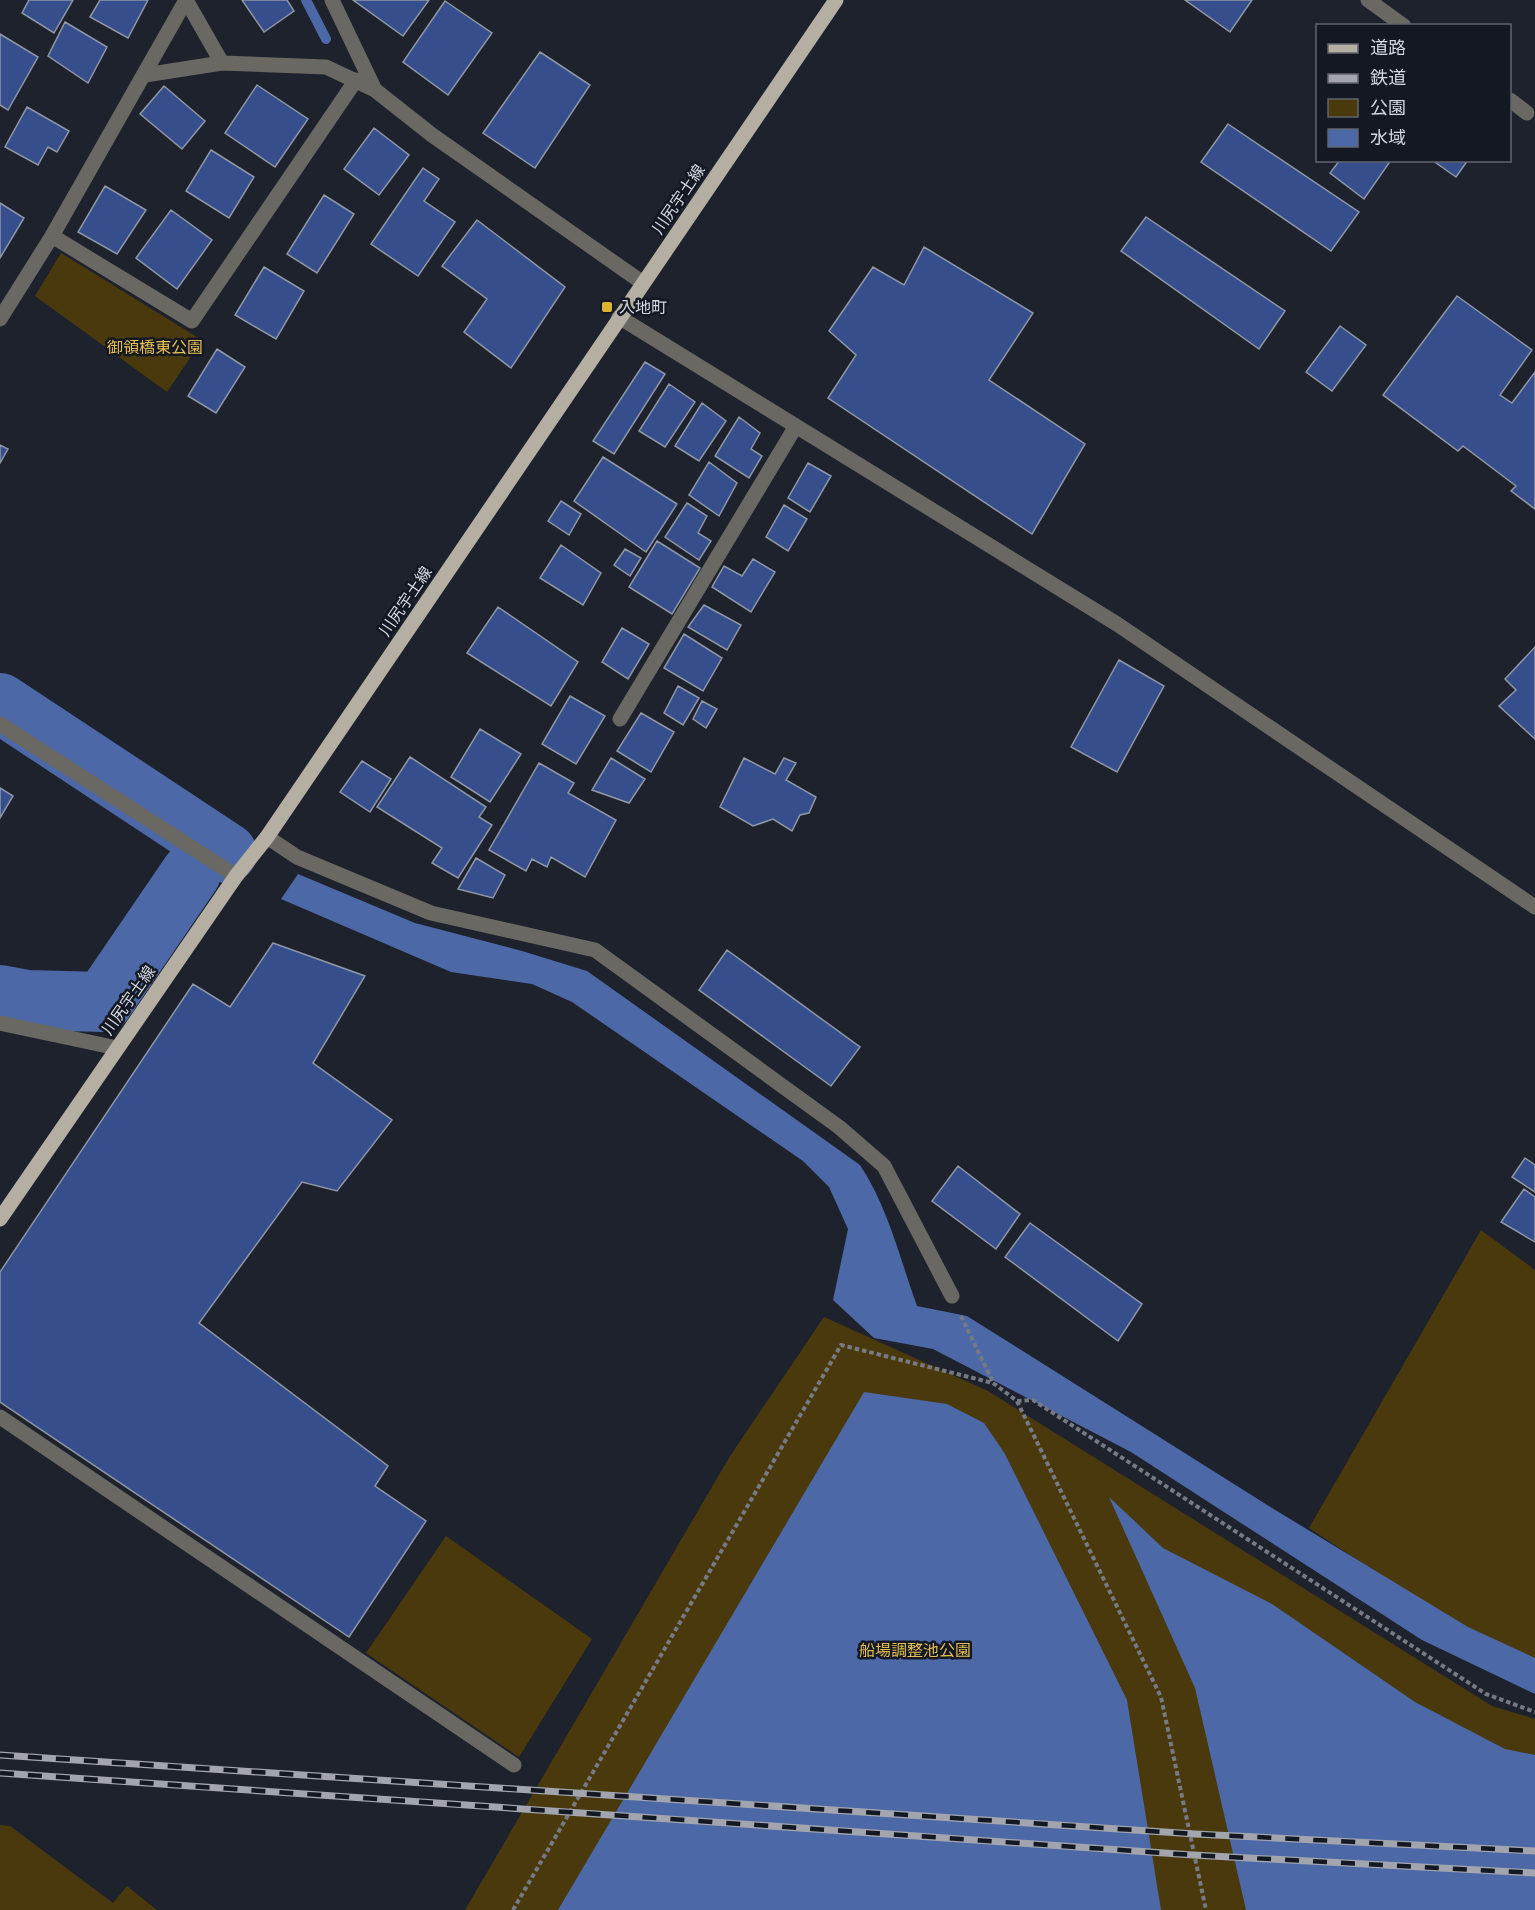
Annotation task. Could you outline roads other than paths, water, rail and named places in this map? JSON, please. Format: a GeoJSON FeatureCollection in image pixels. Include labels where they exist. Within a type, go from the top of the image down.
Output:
{"type":"FeatureCollection","features":[{"type":"Feature","properties":{"kind":"main road","name":"川尻宇土線"},"geometry":{"type":"LineString","coordinates":[[0,1219],[236,876],[267,837],[836,0]]}},
{"type":"Feature","properties":{"kind":"street"},"geometry":{"type":"LineString","coordinates":[[186,0],[222,63]]}},
{"type":"Feature","properties":{"kind":"street"},"geometry":{"type":"LineString","coordinates":[[0,319],[145,75],[186,0]]}},
{"type":"Feature","properties":{"kind":"street"},"geometry":{"type":"LineString","coordinates":[[332,0],[375,90]]}},
{"type":"Feature","properties":{"kind":"street"},"geometry":{"type":"LineString","coordinates":[[1368,0],[1401,24]]}},
{"type":"Feature","properties":{"kind":"street"},"geometry":{"type":"LineString","coordinates":[[145,75],[222,63],[326,67],[375,90],[432,135],[643,283]]}},
{"type":"Feature","properties":{"kind":"street"},"geometry":{"type":"LineString","coordinates":[[51,236],[192,321],[356,80]]}},
{"type":"Feature","properties":{"kind":"street"},"geometry":{"type":"LineString","coordinates":[[1511,101],[1527,113]]}},
{"type":"Feature","properties":{"kind":"street"},"geometry":{"type":"LineString","coordinates":[[619,317],[1117,624],[1535,907]]}},
{"type":"Feature","properties":{"kind":"street"},"geometry":{"type":"LineString","coordinates":[[620,719],[796,426]]}},
{"type":"Feature","properties":{"kind":"street"},"geometry":{"type":"LineString","coordinates":[[0,724],[236,876]]}},
{"type":"Feature","properties":{"kind":"street"},"geometry":{"type":"LineString","coordinates":[[267,837],[297,857],[431,913],[595,950],[839,1127],[884,1166],[951,1296]]}},
{"type":"Feature","properties":{"kind":"street"},"geometry":{"type":"LineString","coordinates":[[0,1023],[117,1048]]}},
{"type":"Feature","properties":{"kind":"street"},"geometry":{"type":"LineString","coordinates":[[0,1417],[514,1765]]}},
{"type":"Feature","properties":{"kind":"water"},"geometry":{"type":"Polygon","coordinates":[[[298,874],[415,923],[587,971],[860,1165],[886,1216],[917,1306],[967,1316],[1272,1508],[1468,1627],[1535,1658],[1535,1694],[1422,1640],[1131,1452],[933,1349],[874,1338],[833,1300],[848,1229],[829,1187],[803,1161],[572,1002],[532,984],[451,972],[281,899],[298,874]]]}},
{"type":"Feature","properties":{"kind":"water"},"geometry":{"type":"Polygon","coordinates":[[[864,1392],[947,1404],[984,1423],[1005,1454],[1127,1700],[1161,1910],[558,1910],[864,1392]]]}},
{"type":"Feature","properties":{"kind":"water"},"geometry":{"type":"Polygon","coordinates":[[[1109,1497],[1163,1548],[1272,1604],[1415,1702],[1505,1749],[1535,1755],[1535,1910],[1246,1910],[1195,1688],[1109,1497]]]}},
{"type":"Feature","properties":{"kind":"waterway"},"geometry":{"type":"LineString","coordinates":[[306,0],[326,39]]}},
{"type":"Feature","properties":{"kind":"waterway"},"geometry":{"type":"LineString","coordinates":[[0,703],[227,853]]}},
{"type":"Feature","properties":{"kind":"waterway"},"geometry":{"type":"LineString","coordinates":[[0,995],[27,1000],[103,1002],[191,873]]}},
{"type":"Feature","properties":{"kind":"railway"},"geometry":{"type":"LineString","coordinates":[[0,1755],[1195,1834],[1535,1851]]}},
{"type":"Feature","properties":{"kind":"railway"},"geometry":{"type":"LineString","coordinates":[[0,1773],[1193,1855],[1535,1873]]}},
{"type":"Feature","properties":{"kind":"place","name":"入地町"},"geometry":{"type":"Point","coordinates":[607,307]}},
{"type":"Feature","properties":{"kind":"park label","name":"御領橋東公園"},"geometry":{"type":"Point","coordinates":[155,347]}},
{"type":"Feature","properties":{"kind":"park label","name":"船場調整池公園"},"geometry":{"type":"Point","coordinates":[915,1650]}}]}
